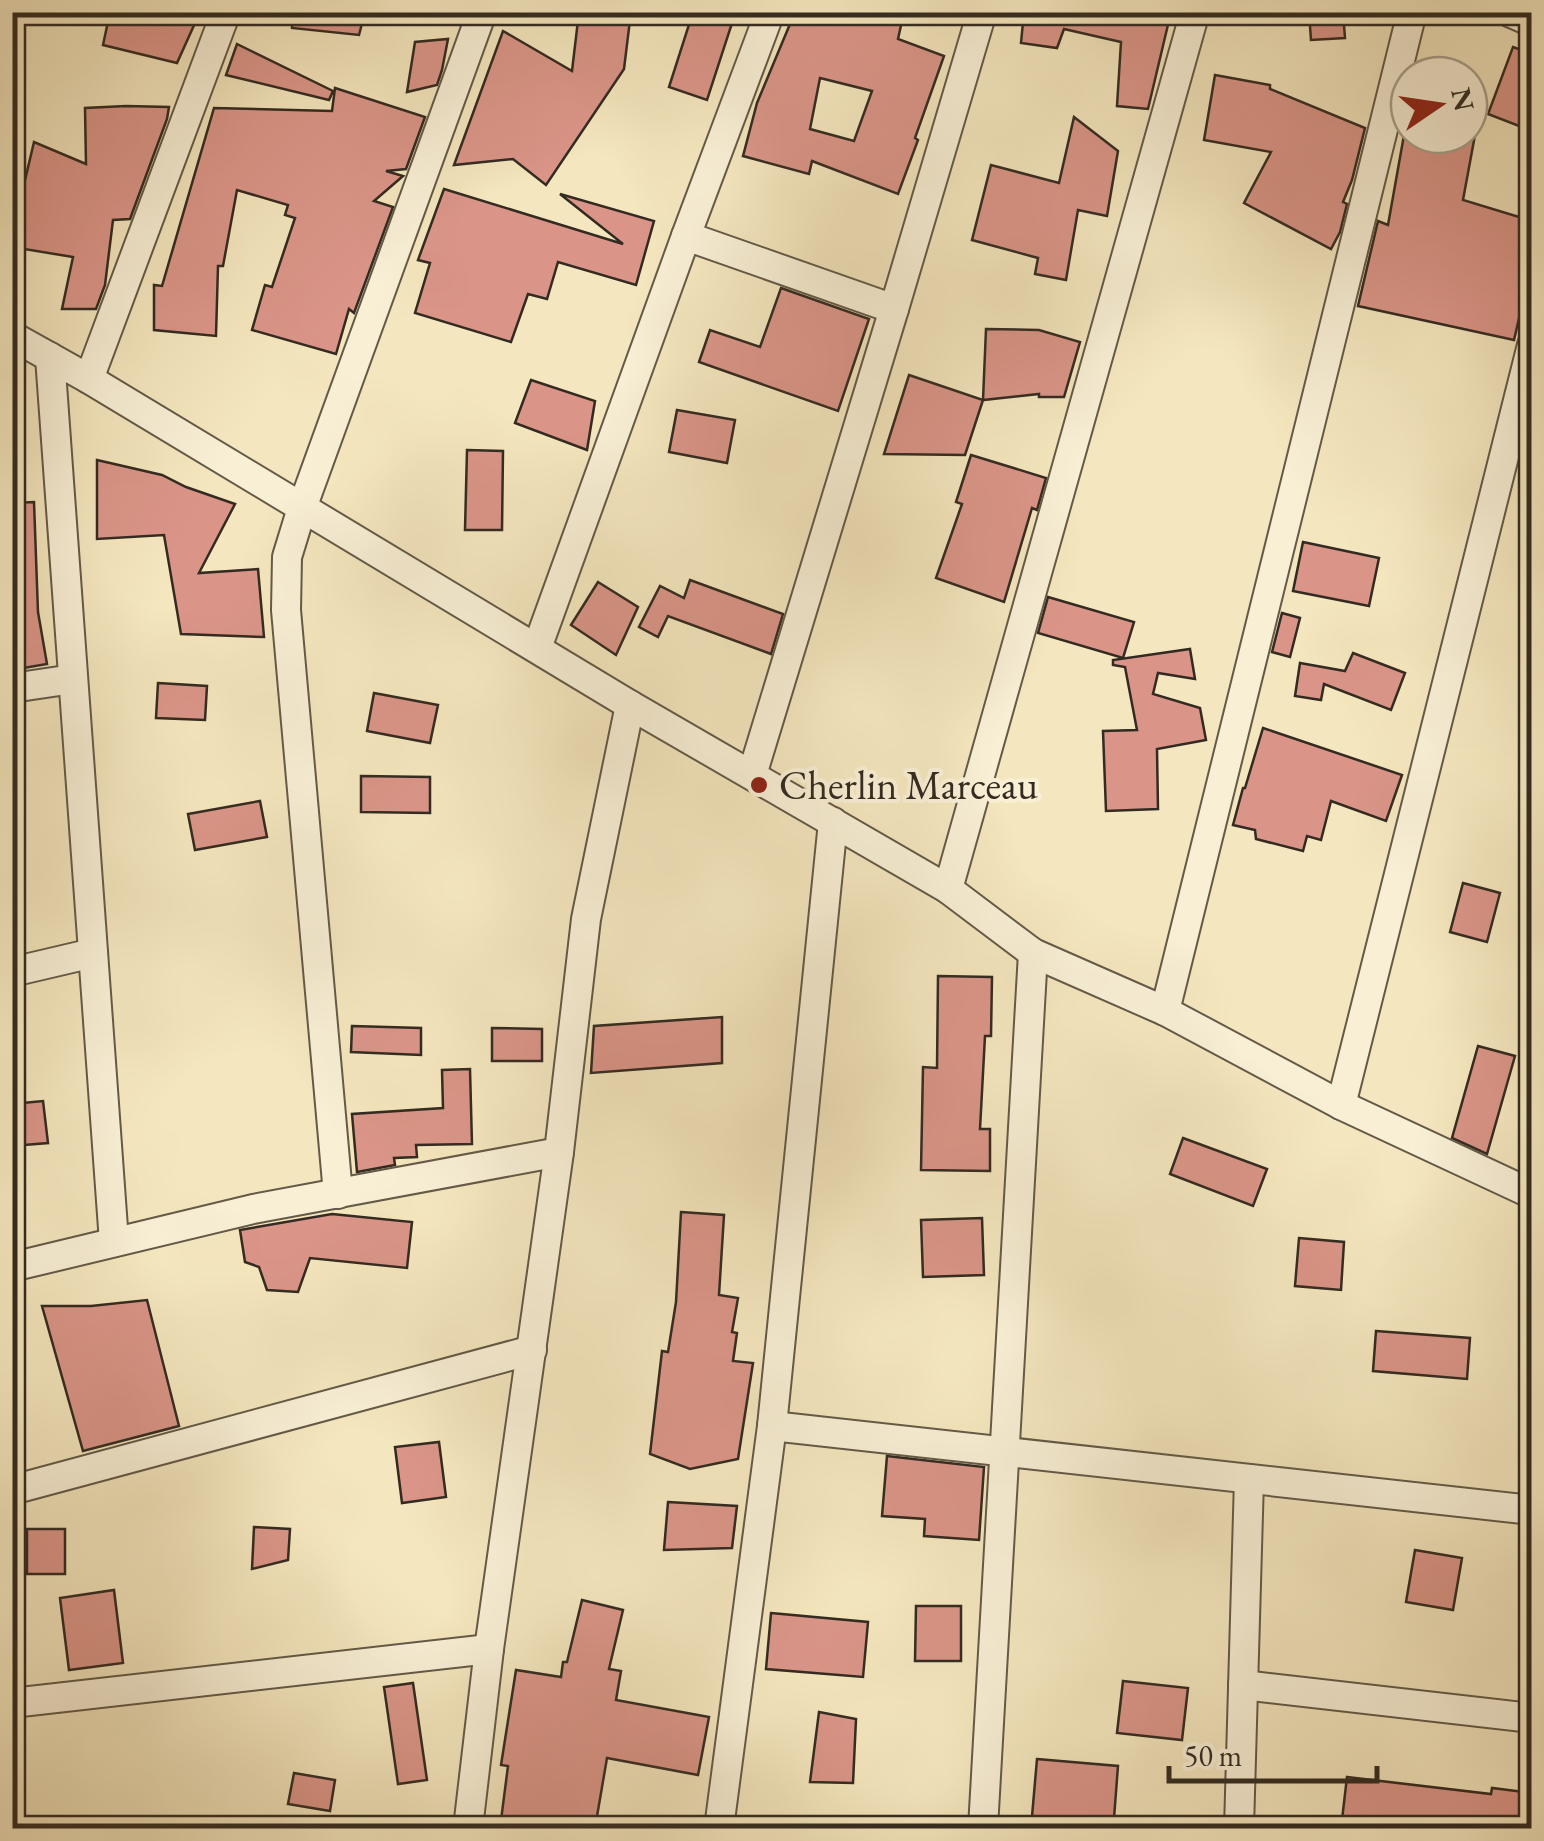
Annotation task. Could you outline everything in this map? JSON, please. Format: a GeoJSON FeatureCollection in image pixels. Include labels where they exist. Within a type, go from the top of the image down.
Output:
{"type":"FeatureCollection","features":[{"type":"Feature","properties":{"kind":"street"},"geometry":{"type":"LineString","coordinates":[[89,379],[226,12]]}},
{"type":"Feature","properties":{"kind":"street"},"geometry":{"type":"LineString","coordinates":[[338,1194],[286,610],[288,557],[302,508],[482,12]]}},
{"type":"Feature","properties":{"kind":"street"},"geometry":{"type":"LineString","coordinates":[[537,648],[770,12]]}},
{"type":"Feature","properties":{"kind":"street"},"geometry":{"type":"LineString","coordinates":[[752,775],[982,12]]}},
{"type":"Feature","properties":{"kind":"street"},"geometry":{"type":"LineString","coordinates":[[948,888],[1196,12]]}},
{"type":"Feature","properties":{"kind":"street"},"geometry":{"type":"LineString","coordinates":[[1165,1011],[1412,12]]}},
{"type":"Feature","properties":{"kind":"street"},"geometry":{"type":"LineString","coordinates":[[1509,12],[1532,22]]}},
{"type":"Feature","properties":{"kind":"street"},"geometry":{"type":"LineString","coordinates":[[686,236],[894,309]]}},
{"type":"Feature","properties":{"kind":"street"},"geometry":{"type":"LineString","coordinates":[[12,336],[630,706],[948,888],[1033,953],[1165,1011],[1340,1105],[1532,1194]]}},
{"type":"Feature","properties":{"kind":"street"},"geometry":{"type":"LineString","coordinates":[[1340,1105],[1532,346]]}},
{"type":"Feature","properties":{"kind":"street"},"geometry":{"type":"LineString","coordinates":[[50,357],[114,1242]]}},
{"type":"Feature","properties":{"kind":"street"},"geometry":{"type":"LineString","coordinates":[[12,688],[73,679]]}},
{"type":"Feature","properties":{"kind":"street"},"geometry":{"type":"LineString","coordinates":[[468,1828],[489,1649],[559,1152],[586,919],[630,706]]}},
{"type":"Feature","properties":{"kind":"street"},"geometry":{"type":"LineString","coordinates":[[718,1828],[772,1426],[833,822]]}},
{"type":"Feature","properties":{"kind":"street"},"geometry":{"type":"LineString","coordinates":[[12,972],[92,953]]}},
{"type":"Feature","properties":{"kind":"street"},"geometry":{"type":"LineString","coordinates":[[983,1828],[1033,953]]}},
{"type":"Feature","properties":{"kind":"street"},"geometry":{"type":"LineString","coordinates":[[12,1267],[253,1210],[559,1152]]}},
{"type":"Feature","properties":{"kind":"street"},"geometry":{"type":"LineString","coordinates":[[12,1490],[532,1350]]}},
{"type":"Feature","properties":{"kind":"street"},"geometry":{"type":"LineString","coordinates":[[772,1426],[1532,1510]]}},
{"type":"Feature","properties":{"kind":"street"},"geometry":{"type":"LineString","coordinates":[[1239,1828],[1250,1479]]}},
{"type":"Feature","properties":{"kind":"street"},"geometry":{"type":"LineString","coordinates":[[12,1703],[489,1649]]}},
{"type":"Feature","properties":{"kind":"street"},"geometry":{"type":"LineString","coordinates":[[1243,1685],[1532,1718]]}},
{"type":"Feature","properties":{"kind":"building"},"geometry":{"type":"Polygon","coordinates":[[[110,12],[173,12],[195,23],[177,63],[103,45],[110,12]]]}},
{"type":"Feature","properties":{"kind":"building"},"geometry":{"type":"Polygon","coordinates":[[[293,12],[365,12],[359,35],[292,28],[293,12]]]}},
{"type":"Feature","properties":{"kind":"building"},"geometry":{"type":"Polygon","coordinates":[[[579,12],[631,12],[624,69],[546,185],[513,159],[454,165],[503,31],[572,71],[579,12]]]}},
{"type":"Feature","properties":{"kind":"building"},"geometry":{"type":"Polygon","coordinates":[[[693,12],[721,12],[734,17],[707,100],[669,87],[693,12]]]}},
{"type":"Feature","properties":{"kind":"building"},"geometry":{"type":"Polygon","coordinates":[[[795,12],[904,12],[898,39],[944,56],[898,194],[812,161],[809,174],[743,156],[757,103],[795,12]],[[820,78],[810,129],[854,141],[872,91],[820,78]]]}},
{"type":"Feature","properties":{"kind":"building"},"geometry":{"type":"Polygon","coordinates":[[[1024,12],[1171,12],[1148,109],[1117,106],[1121,42],[1064,29],[1057,48],[1021,43],[1024,12]]]}},
{"type":"Feature","properties":{"kind":"building"},"geometry":{"type":"Polygon","coordinates":[[[1309,12],[1343,12],[1345,38],[1311,40],[1309,12]]]}},
{"type":"Feature","properties":{"kind":"building"},"geometry":{"type":"Polygon","coordinates":[[[448,39],[437,85],[407,92],[415,42],[448,39]]]}},
{"type":"Feature","properties":{"kind":"building"},"geometry":{"type":"Polygon","coordinates":[[[237,44],[333,91],[329,100],[226,75],[237,44]]]}},
{"type":"Feature","properties":{"kind":"building"},"geometry":{"type":"Polygon","coordinates":[[[1513,47],[1532,54],[1532,131],[1489,111],[1513,47]]]}},
{"type":"Feature","properties":{"kind":"building"},"geometry":{"type":"Polygon","coordinates":[[[1215,75],[1270,85],[1270,89],[1365,128],[1343,202],[1347,204],[1340,232],[1331,249],[1244,203],[1271,152],[1204,140],[1215,75]]]}},
{"type":"Feature","properties":{"kind":"building"},"geometry":{"type":"Polygon","coordinates":[[[335,88],[425,117],[406,169],[386,171],[403,176],[374,201],[393,207],[354,313],[349,309],[336,354],[252,330],[265,285],[272,287],[295,218],[285,215],[288,205],[237,190],[223,266],[218,266],[216,336],[154,330],[154,285],[162,286],[214,108],[332,111],[335,88]]]}},
{"type":"Feature","properties":{"kind":"building"},"geometry":{"type":"Polygon","coordinates":[[[169,107],[130,219],[113,220],[105,285],[96,309],[62,309],[73,257],[12,247],[12,213],[17,214],[34,142],[86,164],[85,108],[169,107]]]}},
{"type":"Feature","properties":{"kind":"building"},"geometry":{"type":"Polygon","coordinates":[[[1074,117],[1118,151],[1107,216],[1078,210],[1066,280],[1035,274],[1038,258],[972,240],[991,165],[1059,183],[1074,117]]]}},
{"type":"Feature","properties":{"kind":"building"},"geometry":{"type":"Polygon","coordinates":[[[1400,155],[1471,155],[1463,200],[1532,221],[1532,262],[1514,340],[1358,306],[1378,221],[1388,225],[1400,155]]]}},
{"type":"Feature","properties":{"kind":"building"},"geometry":{"type":"Polygon","coordinates":[[[444,189],[623,244],[560,194],[654,221],[636,285],[558,262],[547,299],[528,294],[511,342],[415,313],[430,263],[418,260],[444,189]]]}},
{"type":"Feature","properties":{"kind":"building"},"geometry":{"type":"Polygon","coordinates":[[[781,288],[869,319],[838,411],[699,362],[710,330],[760,347],[781,288]]]}},
{"type":"Feature","properties":{"kind":"building"},"geometry":{"type":"Polygon","coordinates":[[[986,329],[1039,330],[1080,342],[1064,397],[1039,394],[983,400],[986,329]]]}},
{"type":"Feature","properties":{"kind":"building"},"geometry":{"type":"Polygon","coordinates":[[[909,375],[983,400],[965,455],[884,454],[909,375]]]}},
{"type":"Feature","properties":{"kind":"building"},"geometry":{"type":"Polygon","coordinates":[[[531,380],[595,401],[587,450],[515,423],[531,380]]]}},
{"type":"Feature","properties":{"kind":"building"},"geometry":{"type":"Polygon","coordinates":[[[677,410],[735,420],[727,463],[669,452],[677,410]]]}},
{"type":"Feature","properties":{"kind":"building"},"geometry":{"type":"Polygon","coordinates":[[[467,450],[503,451],[502,530],[465,530],[467,450]]]}},
{"type":"Feature","properties":{"kind":"building"},"geometry":{"type":"Polygon","coordinates":[[[971,455],[1046,478],[1037,510],[1032,508],[1004,602],[936,578],[962,504],[956,502],[971,455]]]}},
{"type":"Feature","properties":{"kind":"building"},"geometry":{"type":"Polygon","coordinates":[[[97,460],[162,475],[235,504],[199,573],[258,569],[264,637],[181,634],[164,535],[97,539],[97,460]]]}},
{"type":"Feature","properties":{"kind":"building"},"geometry":{"type":"Polygon","coordinates":[[[34,502],[38,612],[47,664],[12,670],[12,503],[34,502]]]}},
{"type":"Feature","properties":{"kind":"building"},"geometry":{"type":"Polygon","coordinates":[[[1303,542],[1379,558],[1369,606],[1293,591],[1303,542]]]}},
{"type":"Feature","properties":{"kind":"building"},"geometry":{"type":"Polygon","coordinates":[[[690,580],[783,614],[771,654],[668,616],[658,637],[639,627],[660,586],[684,598],[690,580]]]}},
{"type":"Feature","properties":{"kind":"building"},"geometry":{"type":"Polygon","coordinates":[[[598,582],[638,607],[616,655],[571,625],[598,582]]]}},
{"type":"Feature","properties":{"kind":"building"},"geometry":{"type":"Polygon","coordinates":[[[1048,597],[1134,622],[1123,658],[1038,633],[1048,597]]]}},
{"type":"Feature","properties":{"kind":"building"},"geometry":{"type":"Polygon","coordinates":[[[1282,613],[1300,618],[1290,657],[1272,652],[1282,613]]]}},
{"type":"Feature","properties":{"kind":"building"},"geometry":{"type":"Polygon","coordinates":[[[1190,649],[1195,679],[1158,673],[1153,694],[1200,708],[1206,740],[1157,749],[1158,809],[1106,811],[1103,731],[1137,730],[1125,667],[1113,665],[1113,660],[1190,649]]]}},
{"type":"Feature","properties":{"kind":"building"},"geometry":{"type":"Polygon","coordinates":[[[1353,653],[1405,673],[1391,710],[1324,684],[1321,700],[1295,696],[1300,663],[1345,671],[1353,653]]]}},
{"type":"Feature","properties":{"kind":"building"},"geometry":{"type":"Polygon","coordinates":[[[158,683],[207,686],[205,720],[156,718],[158,683]]]}},
{"type":"Feature","properties":{"kind":"building"},"geometry":{"type":"Polygon","coordinates":[[[374,693],[438,705],[430,743],[367,731],[374,693]]]}},
{"type":"Feature","properties":{"kind":"building"},"geometry":{"type":"Polygon","coordinates":[[[1263,728],[1402,775],[1386,821],[1331,801],[1321,840],[1307,836],[1303,851],[1256,839],[1255,830],[1233,825],[1263,728]]]}},
{"type":"Feature","properties":{"kind":"building"},"geometry":{"type":"Polygon","coordinates":[[[361,776],[430,777],[430,813],[361,812],[361,776]]]}},
{"type":"Feature","properties":{"kind":"building"},"geometry":{"type":"Polygon","coordinates":[[[260,801],[267,837],[195,850],[188,814],[260,801]]]}},
{"type":"Feature","properties":{"kind":"building"},"geometry":{"type":"Polygon","coordinates":[[[1463,883],[1500,893],[1487,942],[1450,932],[1463,883]]]}},
{"type":"Feature","properties":{"kind":"building"},"geometry":{"type":"Polygon","coordinates":[[[938,976],[992,977],[991,1036],[985,1036],[980,1129],[990,1129],[990,1171],[921,1170],[923,1067],[937,1068],[938,976]]]}},
{"type":"Feature","properties":{"kind":"building"},"geometry":{"type":"Polygon","coordinates":[[[722,1017],[722,1063],[591,1073],[594,1026],[722,1017]]]}},
{"type":"Feature","properties":{"kind":"building"},"geometry":{"type":"Polygon","coordinates":[[[352,1026],[421,1028],[421,1055],[351,1052],[352,1026]]]}},
{"type":"Feature","properties":{"kind":"building"},"geometry":{"type":"Polygon","coordinates":[[[492,1028],[542,1029],[542,1061],[492,1061],[492,1028]]]}},
{"type":"Feature","properties":{"kind":"building"},"geometry":{"type":"Polygon","coordinates":[[[1478,1046],[1515,1056],[1487,1154],[1452,1138],[1478,1046]]]}},
{"type":"Feature","properties":{"kind":"building"},"geometry":{"type":"Polygon","coordinates":[[[470,1069],[472,1144],[416,1145],[417,1157],[394,1158],[395,1165],[357,1172],[352,1114],[443,1108],[442,1070],[470,1069]]]}},
{"type":"Feature","properties":{"kind":"building"},"geometry":{"type":"Polygon","coordinates":[[[43,1101],[48,1143],[12,1146],[12,1104],[43,1101]]]}},
{"type":"Feature","properties":{"kind":"building"},"geometry":{"type":"Polygon","coordinates":[[[1183,1138],[1267,1169],[1253,1206],[1170,1174],[1183,1138]]]}},
{"type":"Feature","properties":{"kind":"building"},"geometry":{"type":"Polygon","coordinates":[[[681,1212],[724,1215],[719,1295],[738,1298],[732,1332],[737,1333],[733,1361],[753,1363],[738,1459],[690,1469],[650,1454],[662,1351],[668,1352],[676,1302],[681,1212]]]}},
{"type":"Feature","properties":{"kind":"building"},"geometry":{"type":"Polygon","coordinates":[[[332,1214],[412,1222],[407,1268],[310,1258],[298,1292],[267,1290],[259,1267],[245,1262],[240,1230],[332,1214]]]}},
{"type":"Feature","properties":{"kind":"building"},"geometry":{"type":"Polygon","coordinates":[[[982,1218],[984,1275],[923,1277],[921,1220],[982,1218]]]}},
{"type":"Feature","properties":{"kind":"building"},"geometry":{"type":"Polygon","coordinates":[[[1299,1238],[1344,1242],[1341,1290],[1295,1286],[1299,1238]]]}},
{"type":"Feature","properties":{"kind":"building"},"geometry":{"type":"Polygon","coordinates":[[[147,1300],[179,1426],[83,1451],[42,1306],[147,1300]]]}},
{"type":"Feature","properties":{"kind":"building"},"geometry":{"type":"Polygon","coordinates":[[[1376,1331],[1470,1338],[1467,1379],[1373,1371],[1376,1331]]]}},
{"type":"Feature","properties":{"kind":"building"},"geometry":{"type":"Polygon","coordinates":[[[439,1442],[446,1497],[402,1503],[395,1447],[439,1442]]]}},
{"type":"Feature","properties":{"kind":"building"},"geometry":{"type":"Polygon","coordinates":[[[887,1456],[984,1467],[979,1540],[924,1536],[925,1519],[882,1516],[887,1456]]]}},
{"type":"Feature","properties":{"kind":"building"},"geometry":{"type":"Polygon","coordinates":[[[668,1502],[737,1506],[732,1548],[664,1550],[668,1502]]]}},
{"type":"Feature","properties":{"kind":"building"},"geometry":{"type":"Polygon","coordinates":[[[254,1527],[290,1529],[288,1560],[252,1569],[254,1527]]]}},
{"type":"Feature","properties":{"kind":"building"},"geometry":{"type":"Polygon","coordinates":[[[27,1529],[65,1529],[65,1574],[27,1574],[27,1529]]]}},
{"type":"Feature","properties":{"kind":"building"},"geometry":{"type":"Polygon","coordinates":[[[1415,1550],[1462,1558],[1453,1610],[1406,1602],[1415,1550]]]}},
{"type":"Feature","properties":{"kind":"building"},"geometry":{"type":"Polygon","coordinates":[[[114,1590],[123,1663],[69,1670],[60,1598],[114,1590]]]}},
{"type":"Feature","properties":{"kind":"building"},"geometry":{"type":"Polygon","coordinates":[[[582,1600],[623,1610],[609,1669],[621,1671],[616,1700],[709,1717],[698,1775],[607,1758],[595,1828],[500,1828],[508,1766],[501,1765],[516,1670],[561,1677],[582,1600]]]}},
{"type":"Feature","properties":{"kind":"building"},"geometry":{"type":"Polygon","coordinates":[[[916,1606],[961,1606],[961,1661],[915,1661],[916,1606]]]}},
{"type":"Feature","properties":{"kind":"building"},"geometry":{"type":"Polygon","coordinates":[[[771,1613],[868,1622],[863,1677],[766,1669],[771,1613]]]}},
{"type":"Feature","properties":{"kind":"building"},"geometry":{"type":"Polygon","coordinates":[[[1123,1681],[1188,1688],[1182,1740],[1117,1733],[1123,1681]]]}},
{"type":"Feature","properties":{"kind":"building"},"geometry":{"type":"Polygon","coordinates":[[[413,1683],[427,1780],[398,1784],[384,1687],[413,1683]]]}},
{"type":"Feature","properties":{"kind":"building"},"geometry":{"type":"Polygon","coordinates":[[[819,1712],[856,1719],[853,1783],[810,1782],[819,1712]]]}},
{"type":"Feature","properties":{"kind":"building"},"geometry":{"type":"Polygon","coordinates":[[[1037,1759],[1118,1766],[1114,1818],[1107,1817],[1108,1828],[1031,1828],[1037,1759]]]}},
{"type":"Feature","properties":{"kind":"building"},"geometry":{"type":"Polygon","coordinates":[[[294,1773],[335,1780],[330,1811],[288,1804],[294,1773]]]}},
{"type":"Feature","properties":{"kind":"building"},"geometry":{"type":"Polygon","coordinates":[[[1347,1777],[1491,1794],[1492,1788],[1532,1793],[1532,1828],[1341,1828],[1347,1777]]]}},
{"type":"Feature","properties":{"kind":"place","name":"Cherlin Marceau"},"geometry":{"type":"Point","coordinates":[759,785]}}]}
